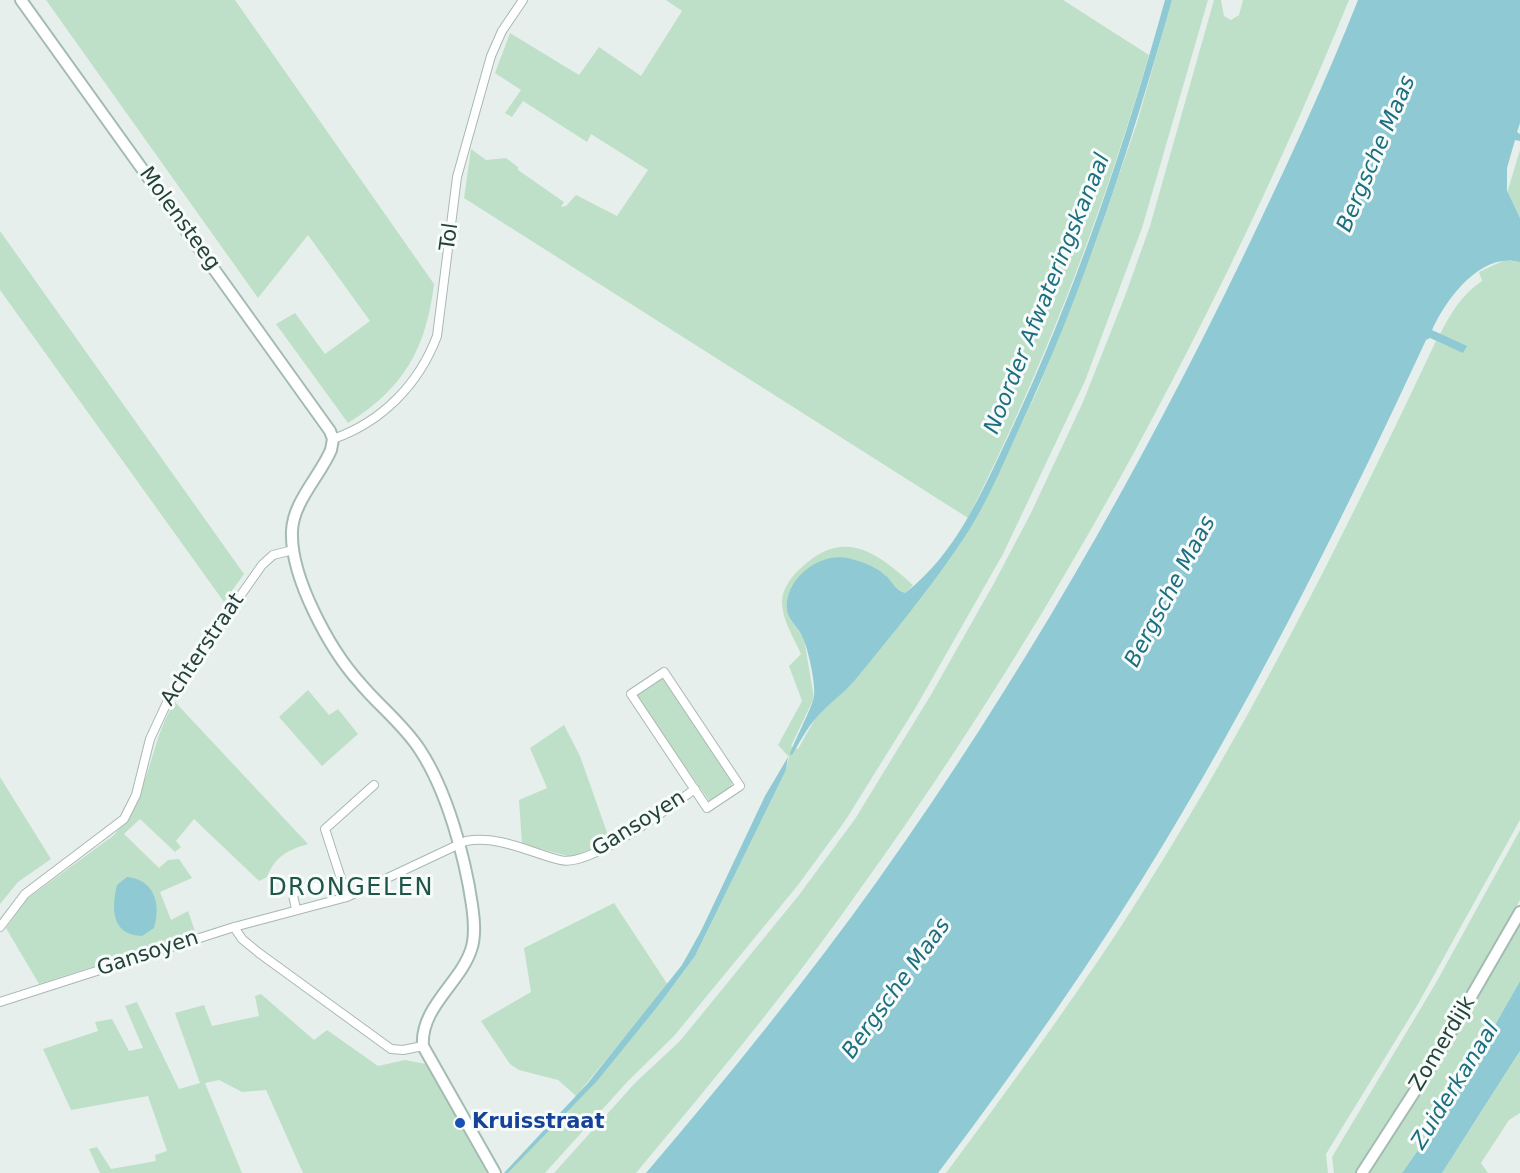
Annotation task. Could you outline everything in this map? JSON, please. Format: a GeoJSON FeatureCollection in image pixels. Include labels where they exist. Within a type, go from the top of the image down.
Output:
{"type":"FeatureCollection","features":[{"type":"Feature","properties":{"kind":"street","name":"Molensteeg"},"geometry":{"type":"LineString","coordinates":[[21,0],[325,422],[333,440]]}},
{"type":"Feature","properties":{"kind":"street","name":"Tol"},"geometry":{"type":"LineString","coordinates":[[333,440],[367,424],[386,411],[406,389],[430,354],[436,336],[457,177],[491,56],[502,31],[523,0]]}},
{"type":"Feature","properties":{"kind":"street"},"geometry":{"type":"LineString","coordinates":[[333,440],[326,461],[298,508],[292,530],[293,549],[299,573],[314,608],[343,660],[358,681],[403,728],[426,760],[436,778],[458,845],[472,903],[473,942],[468,958],[438,1001],[424,1033],[423,1046],[495,1173]]}},
{"type":"Feature","properties":{"kind":"street","name":"Achterstraat"},"geometry":{"type":"LineString","coordinates":[[0,927],[25,894],[124,819],[136,795],[150,739],[170,696],[262,565],[273,555],[293,549]]}},
{"type":"Feature","properties":{"kind":"street","name":"Gansoyen"},"geometry":{"type":"LineString","coordinates":[[664,672],[740,786],[707,808],[695,789],[631,694],[664,672]]}},
{"type":"Feature","properties":{"kind":"street"},"geometry":{"type":"LineString","coordinates":[[347,897],[325,829],[374,785]]}},
{"type":"Feature","properties":{"kind":"street","name":"Gansoyen"},"geometry":{"type":"LineString","coordinates":[[0,1002],[234,927],[347,897],[458,845],[475,840],[498,842],[561,861],[588,857],[634,831],[695,789]]}},
{"type":"Feature","properties":{"kind":"street"},"geometry":{"type":"LineString","coordinates":[[296,909],[293,895],[299,890],[342,882]]}},
{"type":"Feature","properties":{"kind":"street","name":"Zomerdijk"},"geometry":{"type":"LineString","coordinates":[[1362,1173],[1436,1057],[1520,912]]}},
{"type":"Feature","properties":{"kind":"street"},"geometry":{"type":"LineString","coordinates":[[234,927],[242,939],[259,953],[391,1049],[403,1050],[423,1046]]}},
{"type":"Feature","properties":{"kind":"green space"},"geometry":{"type":"Polygon","coordinates":[[[46,0],[235,0],[434,284],[425,328],[409,365],[384,396],[367,410],[348,423],[276,324],[295,313],[325,354],[370,321],[308,235],[258,298],[46,0]]]}},
{"type":"Feature","properties":{"kind":"green space"},"geometry":{"type":"Polygon","coordinates":[[[666,0],[1063,0],[1149,55],[1091,233],[1069,291],[1021,405],[968,518],[464,198],[471,149],[486,160],[506,158],[518,167],[518,170],[564,202],[561,207],[566,206],[576,195],[617,216],[648,170],[591,134],[587,142],[523,101],[512,117],[505,113],[521,90],[495,73],[510,33],[579,75],[599,47],[641,76],[682,11],[666,0]]]}},
{"type":"Feature","properties":{"kind":"green space"},"geometry":{"type":"Polygon","coordinates":[[[1172,0],[1208,0],[1142,228],[1085,381],[1003,554],[916,707],[845,821],[798,885],[674,1036],[628,1081],[545,1173],[508,1173],[596,1081],[658,1006],[695,956],[786,770],[789,757],[778,745],[802,701],[789,666],[801,654],[786,622],[782,602],[791,578],[817,555],[832,548],[846,547],[860,549],[874,555],[913,585],[905,593],[901,592],[880,571],[848,558],[793,623],[804,639],[814,698],[791,746],[798,749],[816,717],[855,679],[960,544],[990,491],[1038,389],[1094,247],[1137,123],[1172,0]]]}},
{"type":"Feature","properties":{"kind":"green space"},"geometry":{"type":"Polygon","coordinates":[[[1214,0],[1221,0],[1224,16],[1231,20],[1239,15],[1243,0],[1349,0],[1298,120],[1243,239],[1185,356],[1123,472],[1058,586],[990,697],[918,806],[818,947],[742,1045],[636,1173],[554,1173],[635,1083],[680,1041],[799,895],[855,819],[932,693],[993,585],[1030,515],[1083,402],[1125,296],[1150,226],[1214,0]]]}},
{"type":"Feature","properties":{"kind":"green space"},"geometry":{"type":"Polygon","coordinates":[[[1520,150],[1520,218],[1507,193],[1520,150]]]}},
{"type":"Feature","properties":{"kind":"green space"},"geometry":{"type":"Polygon","coordinates":[[[0,231],[244,574],[224,602],[0,290],[0,231]]]}},
{"type":"Feature","properties":{"kind":"green space"},"geometry":{"type":"Polygon","coordinates":[[[1505,260],[1520,262],[1520,820],[1418,1004],[1326,1154],[1328,1173],[946,1173],[1076,993],[1163,860],[1247,715],[1326,567],[1436,341],[1463,352],[1466,346],[1440,334],[1448,319],[1463,298],[1482,281],[1479,272],[1505,260]]]}},
{"type":"Feature","properties":{"kind":"green space"},"geometry":{"type":"Polygon","coordinates":[[[661,678],[666,681],[732,780],[731,789],[710,802],[638,699],[638,694],[661,678]]]}},
{"type":"Feature","properties":{"kind":"green space"},"geometry":{"type":"Polygon","coordinates":[[[308,690],[329,715],[338,709],[358,734],[322,766],[279,717],[308,690]]]}},
{"type":"Feature","properties":{"kind":"green space"},"geometry":{"type":"Polygon","coordinates":[[[175,702],[308,844],[283,855],[274,864],[267,877],[259,881],[194,819],[176,841],[181,847],[175,852],[140,819],[124,834],[159,868],[168,860],[179,859],[192,878],[160,892],[171,920],[188,911],[196,934],[39,984],[6,928],[27,899],[114,835],[127,819],[143,786],[159,735],[175,702]]]}},
{"type":"Feature","properties":{"kind":"green space"},"geometry":{"type":"Polygon","coordinates":[[[564,725],[580,756],[610,841],[572,857],[522,844],[519,800],[547,788],[530,748],[564,725]]]}},
{"type":"Feature","properties":{"kind":"green space"},"geometry":{"type":"Polygon","coordinates":[[[0,777],[51,859],[18,882],[0,904],[0,777]]]}},
{"type":"Feature","properties":{"kind":"green space"},"geometry":{"type":"Polygon","coordinates":[[[1520,830],[1520,900],[1456,1015],[1356,1173],[1334,1173],[1332,1157],[1437,981],[1520,830]]]}},
{"type":"Feature","properties":{"kind":"green space"},"geometry":{"type":"Polygon","coordinates":[[[614,903],[668,985],[576,1096],[558,1080],[519,1070],[510,1064],[481,1021],[531,992],[524,948],[614,903]]]}},
{"type":"Feature","properties":{"kind":"green space"},"geometry":{"type":"Polygon","coordinates":[[[1520,919],[1520,981],[1464,1078],[1436,1119],[1435,1126],[1402,1173],[1368,1173],[1520,919]]]}},
{"type":"Feature","properties":{"kind":"green space"},"geometry":{"type":"Polygon","coordinates":[[[261,994],[314,1040],[327,1030],[378,1066],[405,1060],[426,1064],[487,1173],[303,1173],[266,1090],[242,1092],[219,1080],[205,1083],[242,1173],[100,1173],[89,1149],[97,1147],[111,1169],[156,1161],[155,1155],[167,1151],[148,1096],[71,1110],[43,1049],[98,1031],[95,1022],[112,1019],[129,1051],[143,1048],[125,1006],[137,1002],[179,1089],[200,1083],[175,1013],[204,1005],[212,1026],[259,1016],[255,996],[261,994]]]}},
{"type":"Feature","properties":{"kind":"green space"},"geometry":{"type":"Polygon","coordinates":[[[1520,1051],[1520,1113],[1509,1120],[1481,1163],[1488,1173],[1442,1173],[1520,1051]]]}},
{"type":"Feature","properties":{"kind":"water"},"geometry":{"type":"Polygon","coordinates":[[[1165,0],[1172,0],[1105,216],[1065,323],[993,487],[969,530],[935,579],[855,680],[813,722],[792,755],[790,754],[813,701],[814,684],[805,643],[787,610],[791,588],[806,570],[826,559],[837,557],[872,566],[888,577],[898,590],[905,593],[939,560],[966,521],[989,478],[1033,382],[1076,275],[1115,166],[1165,0]]]}},
{"type":"Feature","properties":{"kind":"water","name":"Bergsche Maas"},"geometry":{"type":"Polygon","coordinates":[[[1358,0],[1520,0],[1520,123],[1517,132],[1520,134],[1520,141],[1515,140],[1507,168],[1507,191],[1520,218],[1520,262],[1506,260],[1479,271],[1467,280],[1446,305],[1432,330],[1467,346],[1463,353],[1430,338],[1426,340],[1303,593],[1202,779],[1140,883],[1085,968],[1028,1051],[938,1173],[646,1173],[765,1029],[851,918],[929,806],[1027,655],[1118,499],[1202,339],[1287,163],[1358,0]]]}},
{"type":"Feature","properties":{"kind":"water"},"geometry":{"type":"Polygon","coordinates":[[[788,757],[786,770],[695,956],[597,1081],[508,1173],[504,1173],[588,1083],[682,965],[701,931],[765,796],[788,757]]]}},
{"type":"Feature","properties":{"kind":"water"},"geometry":{"type":"Polygon","coordinates":[[[127,877],[136,879],[150,888],[156,902],[154,928],[142,936],[132,935],[125,931],[116,920],[114,903],[117,885],[127,877]]]}},
{"type":"Feature","properties":{"kind":"water"},"geometry":{"type":"Polygon","coordinates":[[[1520,981],[1520,1051],[1442,1173],[1402,1173],[1435,1126],[1435,1115],[1460,1086],[1520,981]]]}},
{"type":"Feature","properties":{"kind":"place","name":"Kruisstraat"},"geometry":{"type":"Point","coordinates":[460,1123]}},
{"type":"Feature","properties":{"kind":"district","name":"DRONGELEN"},"geometry":{"type":"Point","coordinates":[351,889]}},
{"type":"Feature","properties":{"kind":"water label","name":"Noorder Afwateringskanaal"},"geometry":{"type":"Point","coordinates":[1048,294]}},
{"type":"Feature","properties":{"kind":"water label","name":"Zuiderkanaal"},"geometry":{"type":"Point","coordinates":[1456,1086]}}]}
